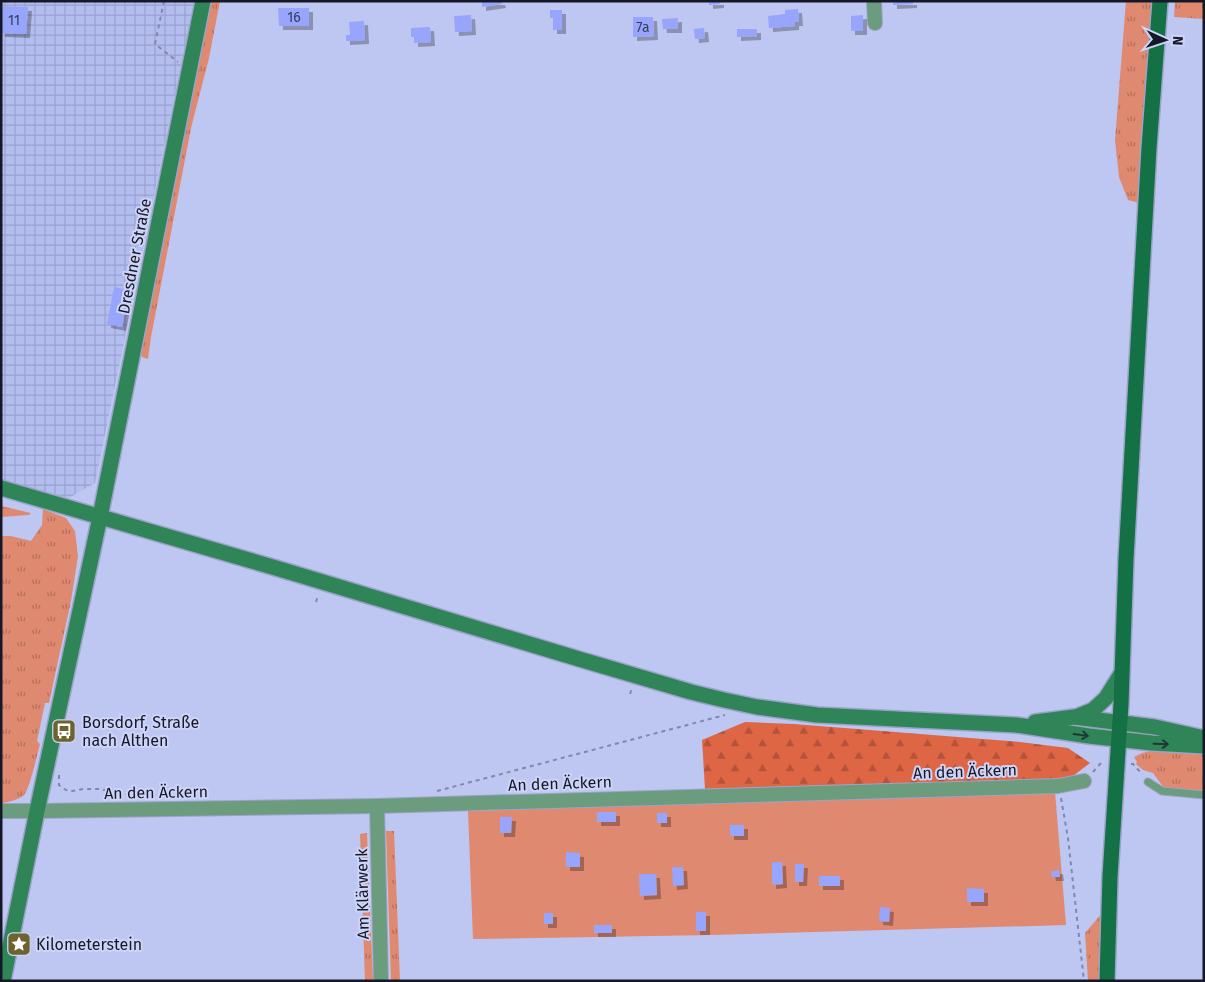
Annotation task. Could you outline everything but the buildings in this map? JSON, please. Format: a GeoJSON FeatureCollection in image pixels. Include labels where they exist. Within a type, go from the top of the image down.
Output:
{"type":"FeatureCollection","features":[{"type":"Feature","properties":{"kind":"main road","name":"Dresdner Straße"},"geometry":{"type":"LineString","coordinates":[[3,981],[100,517],[204,1]]}},
{"type":"Feature","properties":{"kind":"main road"},"geometry":{"type":"LineString","coordinates":[[1107,981],[1110,877],[1120,723],[1126,559],[1160,1]]}},
{"type":"Feature","properties":{"kind":"main road"},"geometry":{"type":"LineString","coordinates":[[1,488],[276,568],[578,660],[724,700],[817,715],[1016,725],[1152,744],[1204,746]]}},
{"type":"Feature","properties":{"kind":"main road"},"geometry":{"type":"LineString","coordinates":[[1016,725],[1074,717],[1093,710],[1106,698],[1121,674]]}},
{"type":"Feature","properties":{"kind":"main road"},"geometry":{"type":"LineString","coordinates":[[1074,717],[1155,727],[1204,738]]}},
{"type":"Feature","properties":{"kind":"street"},"geometry":{"type":"LineString","coordinates":[[874,1],[875,23]]}},
{"type":"Feature","properties":{"kind":"street","name":"An den Äckern"},"geometry":{"type":"LineString","coordinates":[[1,811],[377,806],[1058,786],[1084,781]]}},
{"type":"Feature","properties":{"kind":"street","name":"Am Klärwerk"},"geometry":{"type":"LineString","coordinates":[[377,806],[381,981]]}},
{"type":"Feature","properties":{"kind":"lane"},"geometry":{"type":"LineString","coordinates":[[1148,782],[1162,791],[1204,795]]}},
{"type":"Feature","properties":{"kind":"path"},"geometry":{"type":"LineString","coordinates":[[164,1],[155,44],[172,57]]}},
{"type":"Feature","properties":{"kind":"path"},"geometry":{"type":"LineString","coordinates":[[434,792],[728,714]]}},
{"type":"Feature","properties":{"kind":"path"},"geometry":{"type":"LineString","coordinates":[[1084,781],[1101,763],[1117,763],[1133,764],[1148,782]]}},
{"type":"Feature","properties":{"kind":"path"},"geometry":{"type":"LineString","coordinates":[[59,772],[59,785],[66,790],[91,789],[131,795],[167,795],[172,798],[173,810]]}},
{"type":"Feature","properties":{"kind":"path"},"geometry":{"type":"LineString","coordinates":[[1058,786],[1068,838],[1084,981]]}},
{"type":"Feature","properties":{"kind":"shaded area"},"geometry":{"type":"Polygon","coordinates":[[[1,1],[194,1],[95,483],[69,498],[1,480],[1,1]]]}},
{"type":"Feature","properties":{"kind":"green space"},"geometry":{"type":"Polygon","coordinates":[[[211,1],[220,1],[209,58],[191,128],[148,359],[142,357],[140,352],[211,1]]]}},
{"type":"Feature","properties":{"kind":"green space"},"geometry":{"type":"Polygon","coordinates":[[[1126,1],[1156,1],[1139,203],[1128,200],[1119,177],[1115,140],[1126,1]]]}},
{"type":"Feature","properties":{"kind":"green space"},"geometry":{"type":"Polygon","coordinates":[[[1175,1],[1204,1],[1204,19],[1174,17],[1175,1]]]}},
{"type":"Feature","properties":{"kind":"green space"},"geometry":{"type":"Polygon","coordinates":[[[1,506],[31,513],[29,515],[1,517],[1,506]]]}},
{"type":"Feature","properties":{"kind":"green space"},"geometry":{"type":"Polygon","coordinates":[[[43,509],[66,518],[75,531],[78,556],[71,601],[49,703],[45,703],[37,741],[40,744],[31,779],[24,795],[20,798],[1,803],[1,536],[11,536],[31,541],[42,525],[43,509]]]}},
{"type":"Feature","properties":{"kind":"green space"},"geometry":{"type":"Polygon","coordinates":[[[745,722],[794,724],[1020,742],[1068,748],[1090,763],[1073,776],[1053,779],[705,789],[702,740],[745,722]]]}},
{"type":"Feature","properties":{"kind":"green space"},"geometry":{"type":"Polygon","coordinates":[[[1157,750],[1204,751],[1204,791],[1164,788],[1153,773],[1143,770],[1136,764],[1137,762],[1134,757],[1157,750]]]}},
{"type":"Feature","properties":{"kind":"green space"},"geometry":{"type":"Polygon","coordinates":[[[1055,792],[1066,925],[712,935],[473,939],[468,811],[1055,792]]]}},
{"type":"Feature","properties":{"kind":"green space"},"geometry":{"type":"Polygon","coordinates":[[[386,831],[394,831],[400,981],[391,981],[386,831]]]}},
{"type":"Feature","properties":{"kind":"green space"},"geometry":{"type":"Polygon","coordinates":[[[367,833],[373,981],[365,981],[360,834],[367,833]]]}},
{"type":"Feature","properties":{"kind":"green space"},"geometry":{"type":"Polygon","coordinates":[[[1103,912],[1100,981],[1088,981],[1085,933],[1103,912]]]}},
{"type":"Feature","properties":{"kind":"place","name":"Borsdorf, Straße nach Althen"},"geometry":{"type":"Point","coordinates":[64,731]}},
{"type":"Feature","properties":{"kind":"place","name":"Kilometerstein"},"geometry":{"type":"Point","coordinates":[19,944]}}]}
